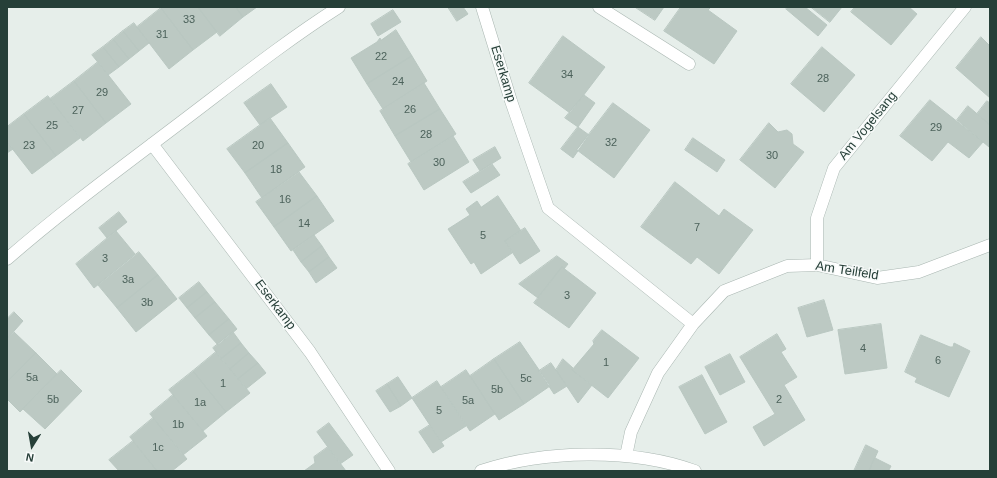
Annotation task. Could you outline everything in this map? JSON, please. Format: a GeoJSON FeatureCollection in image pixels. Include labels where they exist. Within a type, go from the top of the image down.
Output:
{"type":"FeatureCollection","features":[{"type":"Feature","properties":{"kind":"street"},"geometry":{"type":"LineString","coordinates":[[7,260],[28,241],[152,144],[303,30],[340,7]]}},
{"type":"Feature","properties":{"kind":"street","name":"Eserkamp"},"geometry":{"type":"LineString","coordinates":[[482,7],[510,102],[548,208],[693,324]]}},
{"type":"Feature","properties":{"kind":"street"},"geometry":{"type":"LineString","coordinates":[[599,7],[689,64]]}},
{"type":"Feature","properties":{"kind":"street","name":"Am Vogelsang"},"geometry":{"type":"LineString","coordinates":[[817,265],[817,218],[834,168],[965,7]]}},
{"type":"Feature","properties":{"kind":"street","name":"Eserkamp"},"geometry":{"type":"LineString","coordinates":[[152,144],[310,352],[389,471]]}},
{"type":"Feature","properties":{"kind":"street","name":"Am Teilfeld"},"geometry":{"type":"LineString","coordinates":[[626,456],[631,432],[658,373],[693,324],[724,291],[787,266],[817,265],[877,278],[919,272],[990,246]]}},
{"type":"Feature","properties":{"kind":"street"},"geometry":{"type":"LineString","coordinates":[[481,471],[500,465],[557,455],[626,456],[656,460],[695,471]]}},
{"type":"Feature","properties":{"kind":"building"},"geometry":{"type":"Polygon","coordinates":[[[198,7],[217,32],[193,50],[161,8],[198,7]]]}},
{"type":"Feature","properties":{"kind":"building"},"geometry":{"type":"Polygon","coordinates":[[[198,7],[236,7],[243,17],[220,36],[198,7]]]}},
{"type":"Feature","properties":{"kind":"building"},"geometry":{"type":"Polygon","coordinates":[[[236,7],[257,7],[243,17],[236,7]]]}},
{"type":"Feature","properties":{"kind":"building"},"geometry":{"type":"Polygon","coordinates":[[[448,7],[463,7],[468,14],[457,21],[448,7]]]}},
{"type":"Feature","properties":{"kind":"building"},"geometry":{"type":"Polygon","coordinates":[[[635,7],[664,7],[655,20],[635,7]]]}},
{"type":"Feature","properties":{"kind":"building"},"geometry":{"type":"Polygon","coordinates":[[[681,7],[711,7],[708,10],[737,31],[714,64],[664,31],[681,7]]]}},
{"type":"Feature","properties":{"kind":"building"},"geometry":{"type":"Polygon","coordinates":[[[788,7],[805,7],[827,25],[818,36],[786,9],[788,7]]]}},
{"type":"Feature","properties":{"kind":"building"},"geometry":{"type":"Polygon","coordinates":[[[811,7],[842,7],[830,22],[811,7]]]}},
{"type":"Feature","properties":{"kind":"building"},"geometry":{"type":"Polygon","coordinates":[[[855,7],[909,7],[917,14],[891,45],[851,12],[855,7]]]}},
{"type":"Feature","properties":{"kind":"building"},"geometry":{"type":"Polygon","coordinates":[[[161,8],[193,50],[169,69],[137,27],[161,8]]]}},
{"type":"Feature","properties":{"kind":"building"},"geometry":{"type":"Polygon","coordinates":[[[393,10],[401,22],[378,36],[371,24],[393,10]]]}},
{"type":"Feature","properties":{"kind":"building"},"geometry":{"type":"Polygon","coordinates":[[[134,23],[149,43],[139,51],[123,31],[134,23]]]}},
{"type":"Feature","properties":{"kind":"building"},"geometry":{"type":"Polygon","coordinates":[[[396,30],[412,56],[367,84],[351,58],[377,42],[380,38],[381,40],[396,30]]]}},
{"type":"Feature","properties":{"kind":"building"},"geometry":{"type":"Polygon","coordinates":[[[123,31],[139,51],[129,59],[113,39],[123,31]]]}},
{"type":"Feature","properties":{"kind":"building"},"geometry":{"type":"Polygon","coordinates":[[[563,36],[605,67],[570,113],[529,83],[563,36]]]}},
{"type":"Feature","properties":{"kind":"building"},"geometry":{"type":"Polygon","coordinates":[[[981,37],[990,46],[990,98],[956,68],[981,37]]]}},
{"type":"Feature","properties":{"kind":"building"},"geometry":{"type":"Polygon","coordinates":[[[113,39],[129,59],[119,67],[103,47],[113,39]]]}},
{"type":"Feature","properties":{"kind":"building"},"geometry":{"type":"Polygon","coordinates":[[[103,47],[119,67],[108,75],[92,55],[103,47]]]}},
{"type":"Feature","properties":{"kind":"building"},"geometry":{"type":"Polygon","coordinates":[[[822,47],[855,75],[824,112],[791,84],[822,47]]]}},
{"type":"Feature","properties":{"kind":"building"},"geometry":{"type":"Polygon","coordinates":[[[412,56],[427,81],[383,109],[367,84],[412,56]]]}},
{"type":"Feature","properties":{"kind":"building"},"geometry":{"type":"Polygon","coordinates":[[[98,62],[131,104],[106,123],[74,81],[98,62]]]}},
{"type":"Feature","properties":{"kind":"building"},"geometry":{"type":"Polygon","coordinates":[[[74,81],[106,123],[83,141],[50,99],[74,81]]]}},
{"type":"Feature","properties":{"kind":"building"},"geometry":{"type":"Polygon","coordinates":[[[424,83],[440,109],[395,136],[380,111],[424,83]]]}},
{"type":"Feature","properties":{"kind":"building"},"geometry":{"type":"Polygon","coordinates":[[[271,84],[287,107],[260,125],[244,103],[271,84]]]}},
{"type":"Feature","properties":{"kind":"building"},"geometry":{"type":"Polygon","coordinates":[[[584,95],[595,103],[578,127],[565,118],[584,95]]]}},
{"type":"Feature","properties":{"kind":"building"},"geometry":{"type":"Polygon","coordinates":[[[48,96],[80,138],[56,156],[24,114],[48,96]]]}},
{"type":"Feature","properties":{"kind":"building"},"geometry":{"type":"Polygon","coordinates":[[[930,100],[983,142],[969,158],[948,142],[932,161],[900,136],[930,100]]]}},
{"type":"Feature","properties":{"kind":"building"},"geometry":{"type":"Polygon","coordinates":[[[987,101],[990,103],[990,125],[977,114],[987,101]]]}},
{"type":"Feature","properties":{"kind":"building"},"geometry":{"type":"Polygon","coordinates":[[[613,103],[650,130],[614,178],[577,150],[613,103]]]}},
{"type":"Feature","properties":{"kind":"building"},"geometry":{"type":"Polygon","coordinates":[[[968,106],[990,125],[989,147],[957,120],[968,106]]]}},
{"type":"Feature","properties":{"kind":"building"},"geometry":{"type":"Polygon","coordinates":[[[440,109],[456,134],[411,162],[395,136],[440,109]]]}},
{"type":"Feature","properties":{"kind":"building"},"geometry":{"type":"Polygon","coordinates":[[[24,114],[56,156],[32,174],[7,142],[7,127],[24,114]]]}},
{"type":"Feature","properties":{"kind":"building"},"geometry":{"type":"Polygon","coordinates":[[[270,118],[288,143],[245,173],[227,149],[270,118]]]}},
{"type":"Feature","properties":{"kind":"building"},"geometry":{"type":"Polygon","coordinates":[[[769,123],[778,132],[787,130],[792,134],[793,144],[804,152],[775,188],[740,160],[769,123]]]}},
{"type":"Feature","properties":{"kind":"building"},"geometry":{"type":"Polygon","coordinates":[[[578,127],[589,135],[573,158],[561,149],[578,127]]]}},
{"type":"Feature","properties":{"kind":"building"},"geometry":{"type":"Polygon","coordinates":[[[453,136],[469,162],[424,190],[408,164],[453,136]]]}},
{"type":"Feature","properties":{"kind":"building"},"geometry":{"type":"Polygon","coordinates":[[[693,138],[725,160],[717,172],[685,150],[693,138]]]}},
{"type":"Feature","properties":{"kind":"building"},"geometry":{"type":"Polygon","coordinates":[[[7,142],[13,149],[7,153],[7,142]]]}},
{"type":"Feature","properties":{"kind":"building"},"geometry":{"type":"Polygon","coordinates":[[[288,143],[305,167],[262,198],[245,173],[288,143]]]}},
{"type":"Feature","properties":{"kind":"building"},"geometry":{"type":"Polygon","coordinates":[[[495,147],[501,158],[480,171],[473,160],[495,147]]]}},
{"type":"Feature","properties":{"kind":"building"},"geometry":{"type":"Polygon","coordinates":[[[492,164],[500,175],[471,193],[463,182],[492,164]]]}},
{"type":"Feature","properties":{"kind":"building"},"geometry":{"type":"Polygon","coordinates":[[[299,172],[317,196],[274,227],[256,202],[299,172]]]}},
{"type":"Feature","properties":{"kind":"building"},"geometry":{"type":"Polygon","coordinates":[[[675,182],[719,216],[724,209],[753,230],[719,274],[697,257],[691,264],[641,227],[675,182]]]}},
{"type":"Feature","properties":{"kind":"building"},"geometry":{"type":"Polygon","coordinates":[[[317,196],[334,221],[291,251],[274,227],[317,196]]]}},
{"type":"Feature","properties":{"kind":"building"},"geometry":{"type":"Polygon","coordinates":[[[498,196],[521,231],[505,241],[512,253],[481,274],[474,262],[471,264],[448,229],[470,215],[466,209],[477,201],[481,207],[498,196]]]}},
{"type":"Feature","properties":{"kind":"building"},"geometry":{"type":"Polygon","coordinates":[[[119,212],[127,222],[107,238],[99,228],[119,212]]]}},
{"type":"Feature","properties":{"kind":"building"},"geometry":{"type":"Polygon","coordinates":[[[525,228],[540,251],[520,264],[505,241],[525,228]]]}},
{"type":"Feature","properties":{"kind":"building"},"geometry":{"type":"Polygon","coordinates":[[[116,231],[135,254],[94,288],[76,264],[116,231]]]}},
{"type":"Feature","properties":{"kind":"building"},"geometry":{"type":"Polygon","coordinates":[[[314,235],[322,246],[301,262],[293,250],[314,235]]]}},
{"type":"Feature","properties":{"kind":"building"},"geometry":{"type":"Polygon","coordinates":[[[322,246],[329,257],[309,272],[301,262],[322,246]]]}},
{"type":"Feature","properties":{"kind":"building"},"geometry":{"type":"Polygon","coordinates":[[[139,252],[158,275],[117,308],[98,285],[139,252]]]}},
{"type":"Feature","properties":{"kind":"building"},"geometry":{"type":"Polygon","coordinates":[[[557,256],[568,264],[564,269],[562,267],[538,298],[519,284],[557,256]]]}},
{"type":"Feature","properties":{"kind":"building"},"geometry":{"type":"Polygon","coordinates":[[[329,257],[337,268],[316,283],[309,272],[329,257]]]}},
{"type":"Feature","properties":{"kind":"building"},"geometry":{"type":"Polygon","coordinates":[[[562,267],[596,293],[569,328],[534,303],[562,267]]]}},
{"type":"Feature","properties":{"kind":"building"},"geometry":{"type":"Polygon","coordinates":[[[158,275],[177,299],[136,332],[117,308],[158,275]]]}},
{"type":"Feature","properties":{"kind":"building"},"geometry":{"type":"Polygon","coordinates":[[[199,282],[207,292],[187,308],[179,298],[199,282]]]}},
{"type":"Feature","properties":{"kind":"building"},"geometry":{"type":"Polygon","coordinates":[[[207,292],[215,302],[195,318],[187,308],[207,292]]]}},
{"type":"Feature","properties":{"kind":"building"},"geometry":{"type":"Polygon","coordinates":[[[824,300],[833,330],[807,337],[798,308],[824,300]]]}},
{"type":"Feature","properties":{"kind":"building"},"geometry":{"type":"Polygon","coordinates":[[[215,302],[229,319],[209,335],[195,318],[215,302]]]}},
{"type":"Feature","properties":{"kind":"building"},"geometry":{"type":"Polygon","coordinates":[[[14,312],[23,321],[7,339],[7,319],[14,312]]]}},
{"type":"Feature","properties":{"kind":"building"},"geometry":{"type":"Polygon","coordinates":[[[229,319],[237,329],[218,345],[209,335],[229,319]]]}},
{"type":"Feature","properties":{"kind":"building"},"geometry":{"type":"Polygon","coordinates":[[[881,324],[887,368],[845,374],[838,330],[881,324]]]}},
{"type":"Feature","properties":{"kind":"building"},"geometry":{"type":"Polygon","coordinates":[[[602,330],[639,358],[608,398],[572,370],[594,344],[593,341],[602,330]]]}},
{"type":"Feature","properties":{"kind":"building"},"geometry":{"type":"Polygon","coordinates":[[[14,332],[36,353],[7,382],[7,339],[14,332]]]}},
{"type":"Feature","properties":{"kind":"building"},"geometry":{"type":"Polygon","coordinates":[[[233,332],[241,343],[221,359],[213,348],[233,332]]]}},
{"type":"Feature","properties":{"kind":"building"},"geometry":{"type":"Polygon","coordinates":[[[777,334],[786,349],[781,352],[797,377],[784,385],[805,420],[764,446],[753,427],[775,414],[740,357],[777,334]]]}},
{"type":"Feature","properties":{"kind":"building"},"geometry":{"type":"Polygon","coordinates":[[[921,335],[950,347],[953,347],[954,343],[970,351],[949,397],[915,382],[917,378],[905,372],[921,335]]]}},
{"type":"Feature","properties":{"kind":"building"},"geometry":{"type":"Polygon","coordinates":[[[520,342],[550,386],[524,404],[494,359],[520,342]]]}},
{"type":"Feature","properties":{"kind":"building"},"geometry":{"type":"Polygon","coordinates":[[[241,343],[249,353],[230,369],[221,359],[241,343]]]}},
{"type":"Feature","properties":{"kind":"building"},"geometry":{"type":"Polygon","coordinates":[[[216,352],[250,393],[226,412],[193,371],[216,352]]]}},
{"type":"Feature","properties":{"kind":"building"},"geometry":{"type":"Polygon","coordinates":[[[36,353],[57,374],[20,412],[7,399],[7,382],[36,353]]]}},
{"type":"Feature","properties":{"kind":"building"},"geometry":{"type":"Polygon","coordinates":[[[249,353],[258,363],[238,379],[230,369],[249,353]]]}},
{"type":"Feature","properties":{"kind":"building"},"geometry":{"type":"Polygon","coordinates":[[[730,354],[745,382],[720,395],[705,367],[730,354]]]}},
{"type":"Feature","properties":{"kind":"building"},"geometry":{"type":"Polygon","coordinates":[[[494,359],[524,404],[499,420],[470,376],[494,359]]]}},
{"type":"Feature","properties":{"kind":"building"},"geometry":{"type":"Polygon","coordinates":[[[563,359],[573,368],[572,370],[592,385],[578,403],[556,370],[563,359]]]}},
{"type":"Feature","properties":{"kind":"building"},"geometry":{"type":"Polygon","coordinates":[[[258,363],[266,373],[246,389],[238,379],[258,363]]]}},
{"type":"Feature","properties":{"kind":"building"},"geometry":{"type":"Polygon","coordinates":[[[551,363],[567,386],[554,394],[539,371],[551,363]]]}},
{"type":"Feature","properties":{"kind":"building"},"geometry":{"type":"Polygon","coordinates":[[[61,370],[82,391],[45,429],[23,409],[61,370]]]}},
{"type":"Feature","properties":{"kind":"building"},"geometry":{"type":"Polygon","coordinates":[[[466,370],[495,414],[470,431],[441,387],[466,370]]]}},
{"type":"Feature","properties":{"kind":"building"},"geometry":{"type":"Polygon","coordinates":[[[193,371],[226,412],[203,431],[169,390],[193,371]]]}},
{"type":"Feature","properties":{"kind":"building"},"geometry":{"type":"Polygon","coordinates":[[[702,375],[727,422],[705,434],[679,387],[702,375]]]}},
{"type":"Feature","properties":{"kind":"building"},"geometry":{"type":"Polygon","coordinates":[[[398,377],[412,398],[401,406],[387,384],[398,377]]]}},
{"type":"Feature","properties":{"kind":"building"},"geometry":{"type":"Polygon","coordinates":[[[437,381],[466,426],[441,442],[412,398],[437,381]]]}},
{"type":"Feature","properties":{"kind":"building"},"geometry":{"type":"Polygon","coordinates":[[[387,384],[401,406],[390,412],[376,391],[387,384]]]}},
{"type":"Feature","properties":{"kind":"building"},"geometry":{"type":"Polygon","coordinates":[[[173,395],[207,436],[183,455],[150,414],[173,395]]]}},
{"type":"Feature","properties":{"kind":"building"},"geometry":{"type":"Polygon","coordinates":[[[153,418],[187,459],[172,471],[157,471],[130,437],[153,418]]]}},
{"type":"Feature","properties":{"kind":"building"},"geometry":{"type":"Polygon","coordinates":[[[329,423],[353,455],[340,464],[317,432],[329,423]]]}},
{"type":"Feature","properties":{"kind":"building"},"geometry":{"type":"Polygon","coordinates":[[[430,425],[444,446],[433,453],[419,432],[430,425]]]}},
{"type":"Feature","properties":{"kind":"building"},"geometry":{"type":"Polygon","coordinates":[[[133,441],[157,471],[119,471],[109,460],[133,441]]]}},
{"type":"Feature","properties":{"kind":"building"},"geometry":{"type":"Polygon","coordinates":[[[866,445],[878,451],[869,471],[854,471],[866,445]]]}},
{"type":"Feature","properties":{"kind":"building"},"geometry":{"type":"Polygon","coordinates":[[[328,447],[346,471],[304,471],[315,463],[314,457],[328,447]]]}},
{"type":"Feature","properties":{"kind":"building"},"geometry":{"type":"Polygon","coordinates":[[[875,458],[891,466],[890,471],[869,471],[875,458]]]}}]}
